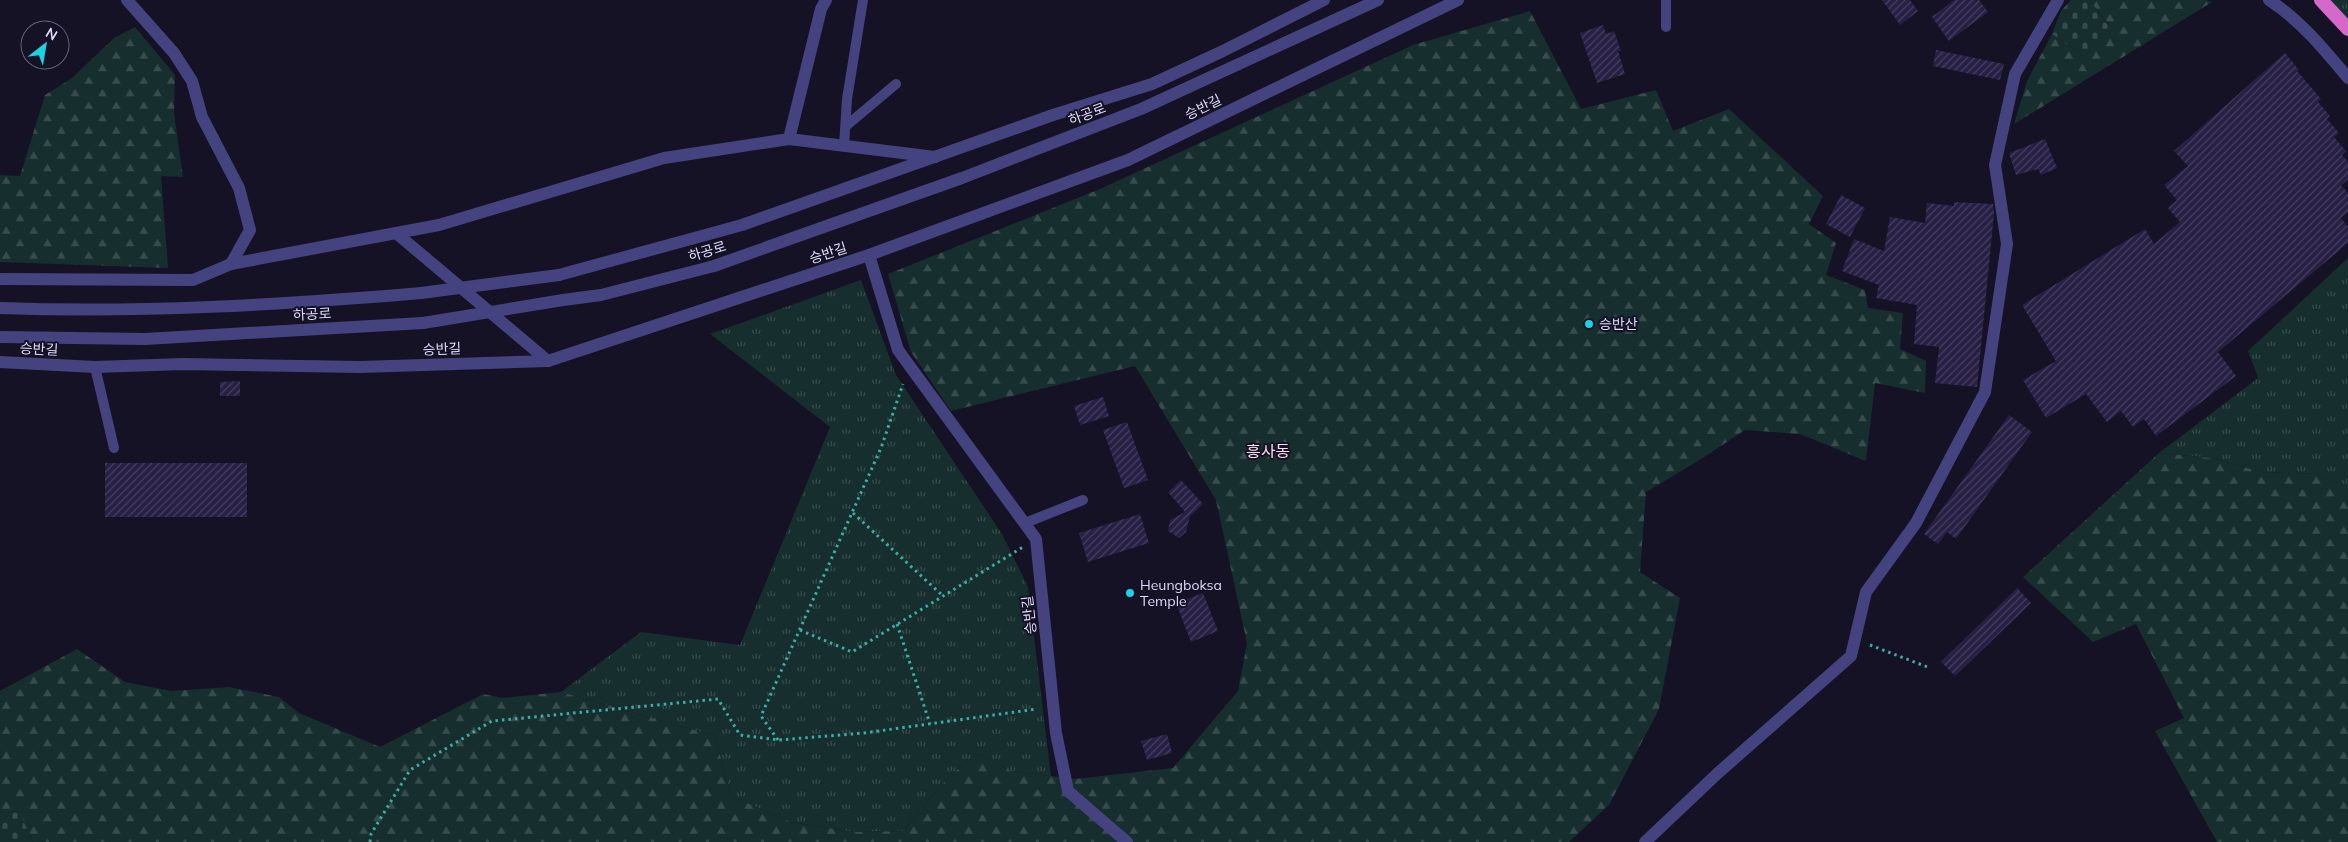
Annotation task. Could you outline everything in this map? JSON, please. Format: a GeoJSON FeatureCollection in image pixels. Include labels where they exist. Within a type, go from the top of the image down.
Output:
{"type":"FeatureCollection","features":[{"type":"Feature","properties":{"kind":"highway"},"geometry":{"type":"LineString","coordinates":[[2321,0],[2348,29]]}},
{"type":"Feature","properties":{"kind":"street"},"geometry":{"type":"LineString","coordinates":[[127,0],[174,53],[192,81],[202,117],[240,188],[250,230],[231,264]]}},
{"type":"Feature","properties":{"kind":"street"},"geometry":{"type":"LineString","coordinates":[[789,139],[821,9],[826,0]]}},
{"type":"Feature","properties":{"kind":"street","name":"하공로"},"geometry":{"type":"LineString","coordinates":[[0,308],[87,311],[264,306],[420,293],[558,275],[742,225],[1053,115],[1152,84],[1223,51],[1324,0]]}},
{"type":"Feature","properties":{"kind":"street","name":"하공로"},"geometry":{"type":"LineString","coordinates":[[0,337],[145,339],[423,323],[600,295],[714,266],[962,178],[1141,109],[1378,0]]}},
{"type":"Feature","properties":{"kind":"street","name":"승반길"},"geometry":{"type":"LineString","coordinates":[[0,362],[95,367],[183,364],[360,367],[548,361],[869,255],[1128,160],[1458,0]]}},
{"type":"Feature","properties":{"kind":"street"},"geometry":{"type":"LineString","coordinates":[[1645,842],[1718,772],[1851,656],[1866,592],[1916,523],[1985,392],[2007,244],[1995,165],[2015,74],[2058,0]]}},
{"type":"Feature","properties":{"kind":"street"},"geometry":{"type":"LineString","coordinates":[[2269,0],[2287,11],[2323,48],[2348,78]]}},
{"type":"Feature","properties":{"kind":"street"},"geometry":{"type":"LineString","coordinates":[[0,279],[193,280],[231,264],[438,225],[664,158],[789,139],[935,157]]}},
{"type":"Feature","properties":{"kind":"street"},"geometry":{"type":"LineString","coordinates":[[396,233],[548,361]]}},
{"type":"Feature","properties":{"kind":"street","name":"승반길"},"geometry":{"type":"LineString","coordinates":[[869,255],[898,350],[1036,539],[1056,733],[1068,791],[1127,842]]}},
{"type":"Feature","properties":{"kind":"lane"},"geometry":{"type":"LineString","coordinates":[[844,146],[847,99],[863,0]]}},
{"type":"Feature","properties":{"kind":"lane"},"geometry":{"type":"LineString","coordinates":[[1666,0],[1666,27]]}},
{"type":"Feature","properties":{"kind":"lane"},"geometry":{"type":"LineString","coordinates":[[846,126],[896,84]]}},
{"type":"Feature","properties":{"kind":"lane"},"geometry":{"type":"LineString","coordinates":[[95,367],[114,448]]}},
{"type":"Feature","properties":{"kind":"lane"},"geometry":{"type":"LineString","coordinates":[[1025,523],[1083,500]]}},
{"type":"Feature","properties":{"kind":"path"},"geometry":{"type":"LineString","coordinates":[[779,740],[760,716],[881,448],[910,366]]}},
{"type":"Feature","properties":{"kind":"path"},"geometry":{"type":"LineString","coordinates":[[853,513],[943,596]]}},
{"type":"Feature","properties":{"kind":"path"},"geometry":{"type":"LineString","coordinates":[[800,630],[852,652],[1036,539]]}},
{"type":"Feature","properties":{"kind":"path"},"geometry":{"type":"LineString","coordinates":[[897,624],[930,724]]}},
{"type":"Feature","properties":{"kind":"path"},"geometry":{"type":"LineString","coordinates":[[1855,640],[1930,668]]}},
{"type":"Feature","properties":{"kind":"path"},"geometry":{"type":"LineString","coordinates":[[370,842],[371,834],[410,770],[492,721],[718,699],[740,735],[779,740],[930,724],[1053,707]]}},
{"type":"Feature","properties":{"kind":"green space"},"geometry":{"type":"Polygon","coordinates":[[[2071,0],[2089,0],[2109,26],[2084,56],[2052,34],[2061,11],[2071,0]]]}},
{"type":"Feature","properties":{"kind":"green space"},"geometry":{"type":"Polygon","coordinates":[[[2089,0],[2206,0],[2212,2],[2014,124],[2027,81],[2052,34],[2084,56],[2109,25],[2089,0]]]}},
{"type":"Feature","properties":{"kind":"green space"},"geometry":{"type":"Polygon","coordinates":[[[2329,0],[2348,0],[2348,19],[2329,0]]]}},
{"type":"Feature","properties":{"kind":"green space"},"geometry":{"type":"Polygon","coordinates":[[[1530,11],[1581,109],[1656,90],[1673,131],[1729,109],[1823,196],[1809,224],[1836,243],[1826,275],[1865,290],[1868,308],[1903,313],[1900,349],[1926,361],[1925,393],[1875,383],[1866,461],[1800,434],[1745,430],[1646,492],[1640,572],[1680,598],[1659,709],[1609,805],[1569,842],[33,842],[19,811],[0,813],[0,691],[77,649],[125,682],[171,691],[229,687],[279,697],[299,713],[380,747],[483,694],[503,698],[561,692],[715,736],[731,796],[791,822],[854,832],[903,831],[951,774],[979,754],[1011,771],[1075,779],[1173,768],[1238,691],[1247,643],[1216,500],[1135,366],[951,411],[911,352],[888,274],[1100,189],[1413,45],[1530,11]]]}},
{"type":"Feature","properties":{"kind":"green space"},"geometry":{"type":"Polygon","coordinates":[[[135,27],[175,75],[174,113],[183,177],[161,176],[168,268],[0,262],[0,175],[20,176],[45,95],[72,78],[114,38],[135,27]]]}},
{"type":"Feature","properties":{"kind":"green space"},"geometry":{"type":"Polygon","coordinates":[[[2348,258],[2348,487],[2316,474],[2261,472],[2212,458],[2159,453],[2258,378],[2248,351],[2348,258]]]}},
{"type":"Feature","properties":{"kind":"green space"},"geometry":{"type":"Polygon","coordinates":[[[861,280],[896,375],[1002,534],[1028,587],[1051,776],[1011,771],[979,754],[951,774],[903,831],[854,832],[791,822],[731,796],[715,736],[561,692],[641,632],[740,645],[830,427],[710,334],[861,280]]]}},
{"type":"Feature","properties":{"kind":"green space"},"geometry":{"type":"Polygon","coordinates":[[[2159,453],[2212,458],[2261,472],[2316,474],[2348,487],[2348,842],[2217,842],[2155,731],[2184,718],[2136,624],[2093,642],[2023,577],[2159,453]]]}},
{"type":"Feature","properties":{"kind":"green space"},"geometry":{"type":"Polygon","coordinates":[[[19,811],[33,842],[0,842],[0,813],[19,811]]]}},
{"type":"Feature","properties":{"kind":"building"},"geometry":{"type":"Polygon","coordinates":[[[1882,0],[1910,0],[1918,11],[1900,25],[1882,0]]]}},
{"type":"Feature","properties":{"kind":"building"},"geometry":{"type":"Polygon","coordinates":[[[1954,0],[1979,0],[1988,12],[1949,41],[1932,17],[1954,0]]]}},
{"type":"Feature","properties":{"kind":"building"},"geometry":{"type":"Polygon","coordinates":[[[1603,25],[1606,34],[1614,31],[1621,51],[1618,51],[1625,74],[1597,83],[1580,33],[1603,25]]]}},
{"type":"Feature","properties":{"kind":"building"},"geometry":{"type":"Polygon","coordinates":[[[1936,50],[2004,64],[2000,80],[1933,66],[1936,50]]]}},
{"type":"Feature","properties":{"kind":"building"},"geometry":{"type":"Polygon","coordinates":[[[2285,53],[2299,70],[2297,71],[2321,99],[2318,102],[2330,116],[2327,119],[2339,133],[2334,137],[2346,151],[2342,155],[2348,162],[2348,180],[2341,185],[2348,193],[2348,212],[2341,218],[2348,227],[2348,243],[2218,352],[2236,376],[2156,436],[2144,419],[2133,427],[2121,411],[2107,422],[2086,394],[2046,418],[2023,380],[2056,361],[2022,305],[2145,229],[2154,244],[2180,222],[2168,208],[2177,200],[2164,185],[2188,166],[2174,151],[2285,53]]]}},
{"type":"Feature","properties":{"kind":"building"},"geometry":{"type":"Polygon","coordinates":[[[2045,139],[2057,168],[2041,175],[2038,169],[2016,175],[2009,153],[2045,139]]]}},
{"type":"Feature","properties":{"kind":"building"},"geometry":{"type":"Polygon","coordinates":[[[1841,195],[1865,208],[1850,237],[1826,224],[1841,195]]]}},
{"type":"Feature","properties":{"kind":"building"},"geometry":{"type":"Polygon","coordinates":[[[1954,202],[1993,204],[1994,213],[1977,387],[1935,383],[1939,347],[1914,344],[1917,305],[1876,298],[1879,285],[1842,271],[1854,239],[1884,251],[1890,217],[1925,223],[1927,203],[1954,206],[1954,202]]]}},
{"type":"Feature","properties":{"kind":"building"},"geometry":{"type":"Polygon","coordinates":[[[240,381],[240,396],[220,396],[220,382],[240,381]]]}},
{"type":"Feature","properties":{"kind":"building"},"geometry":{"type":"Polygon","coordinates":[[[1103,397],[1109,416],[1080,425],[1074,406],[1103,397]]]}},
{"type":"Feature","properties":{"kind":"building"},"geometry":{"type":"Polygon","coordinates":[[[2009,415],[2032,432],[1956,539],[1947,532],[1938,544],[1924,534],[2009,415]]]}},
{"type":"Feature","properties":{"kind":"building"},"geometry":{"type":"Polygon","coordinates":[[[1127,422],[1148,480],[1124,488],[1103,430],[1127,422]]]}},
{"type":"Feature","properties":{"kind":"building"},"geometry":{"type":"Polygon","coordinates":[[[105,463],[247,463],[247,517],[105,517],[105,463]]]}},
{"type":"Feature","properties":{"kind":"building"},"geometry":{"type":"Polygon","coordinates":[[[1181,480],[1203,504],[1190,516],[1186,532],[1179,538],[1168,531],[1170,520],[1185,512],[1168,492],[1181,480]]]}},
{"type":"Feature","properties":{"kind":"building"},"geometry":{"type":"Polygon","coordinates":[[[1140,514],[1149,543],[1088,562],[1079,533],[1140,514]]]}},
{"type":"Feature","properties":{"kind":"building"},"geometry":{"type":"Polygon","coordinates":[[[2017,588],[2031,603],[1955,676],[1941,662],[2017,588]]]}},
{"type":"Feature","properties":{"kind":"building"},"geometry":{"type":"Polygon","coordinates":[[[1203,593],[1218,631],[1191,642],[1176,603],[1203,593]]]}},
{"type":"Feature","properties":{"kind":"building"},"geometry":{"type":"Polygon","coordinates":[[[1167,734],[1172,753],[1147,760],[1141,741],[1167,734]]]}},
{"type":"Feature","properties":{"kind":"place","name":"승반산"},"geometry":{"type":"Point","coordinates":[1589,324]}},
{"type":"Feature","properties":{"kind":"place","name":"Heungboksa Temple"},"geometry":{"type":"Point","coordinates":[1130,593]}},
{"type":"Feature","properties":{"kind":"district","name":"흥사동"},"geometry":{"type":"Point","coordinates":[1268,451]}}]}
